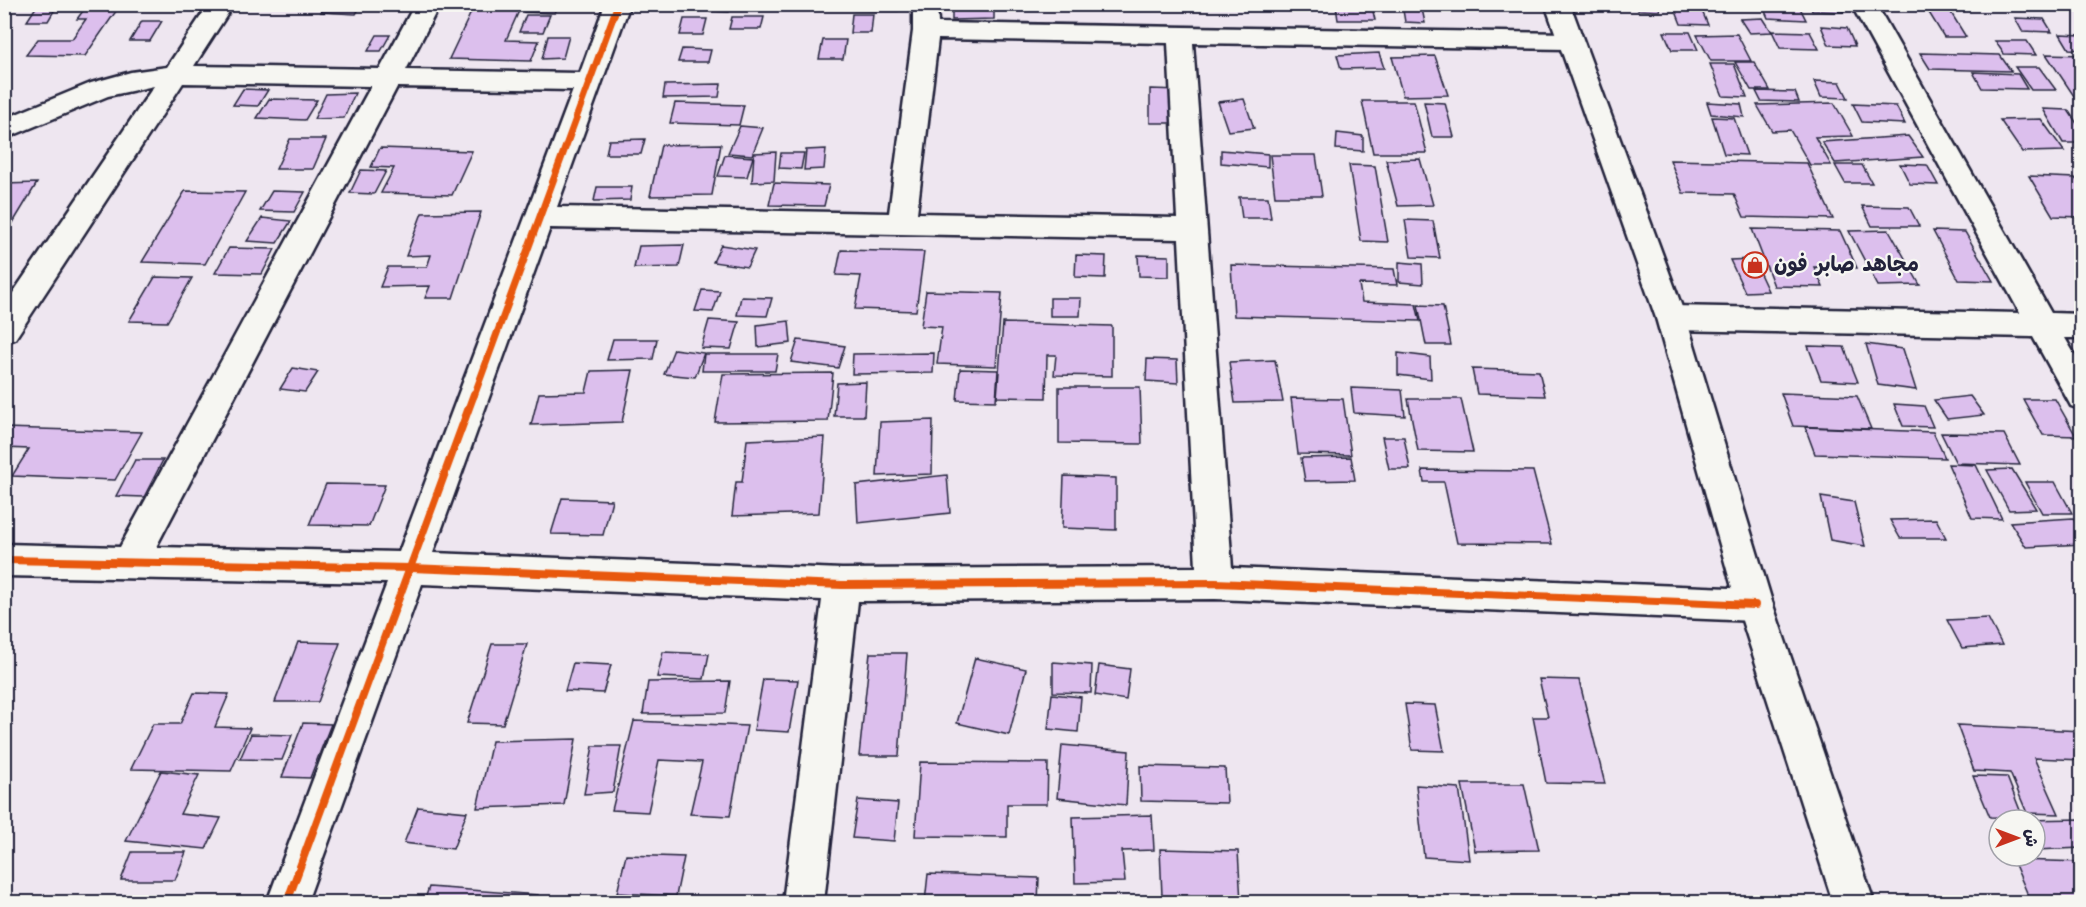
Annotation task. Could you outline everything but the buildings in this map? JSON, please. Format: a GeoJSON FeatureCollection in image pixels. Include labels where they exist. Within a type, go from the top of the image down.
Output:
{"type":"FeatureCollection","features":[{"type":"Feature","properties":{"kind":"street"},"geometry":{"type":"LineString","coordinates":[[4,331],[222,4]]}},
{"type":"Feature","properties":{"kind":"street"},"geometry":{"type":"LineString","coordinates":[[129,564],[428,4]]}},
{"type":"Feature","properties":{"kind":"street"},"geometry":{"type":"LineString","coordinates":[[287,903],[618,4]]}},
{"type":"Feature","properties":{"kind":"street"},"geometry":{"type":"LineString","coordinates":[[1557,4],[1671,318],[1755,604],[1854,903]]}},
{"type":"Feature","properties":{"kind":"street"},"geometry":{"type":"LineString","coordinates":[[1863,4],[2082,398]]}},
{"type":"Feature","properties":{"kind":"street"},"geometry":{"type":"LineString","coordinates":[[902,223],[926,18],[1180,35],[1569,41]]}},
{"type":"Feature","properties":{"kind":"street"},"geometry":{"type":"LineString","coordinates":[[1180,35],[1215,583]]}},
{"type":"Feature","properties":{"kind":"street"},"geometry":{"type":"LineString","coordinates":[[4,130],[100,89],[131,81],[177,74],[589,81]]}},
{"type":"Feature","properties":{"kind":"street"},"geometry":{"type":"LineString","coordinates":[[539,217],[1192,229]]}},
{"type":"Feature","properties":{"kind":"street"},"geometry":{"type":"LineString","coordinates":[[1671,318],[2082,326]]}},
{"type":"Feature","properties":{"kind":"street"},"geometry":{"type":"LineString","coordinates":[[4,560],[411,568],[842,585],[1215,583],[1755,604]]}},
{"type":"Feature","properties":{"kind":"street"},"geometry":{"type":"LineString","coordinates":[[802,903],[842,585]]}},
{"type":"Feature","properties":{"kind":"cycle path"},"geometry":{"type":"LineString","coordinates":[[287,902],[618,4]]}},
{"type":"Feature","properties":{"kind":"cycle path"},"geometry":{"type":"LineString","coordinates":[[4,560],[411,568],[842,585],[1215,583],[1755,605]]}},
{"type":"Feature","properties":{"kind":"place","name":"مجاهد صابر فون"},"geometry":{"type":"Point","coordinates":[1755,265]}}]}
